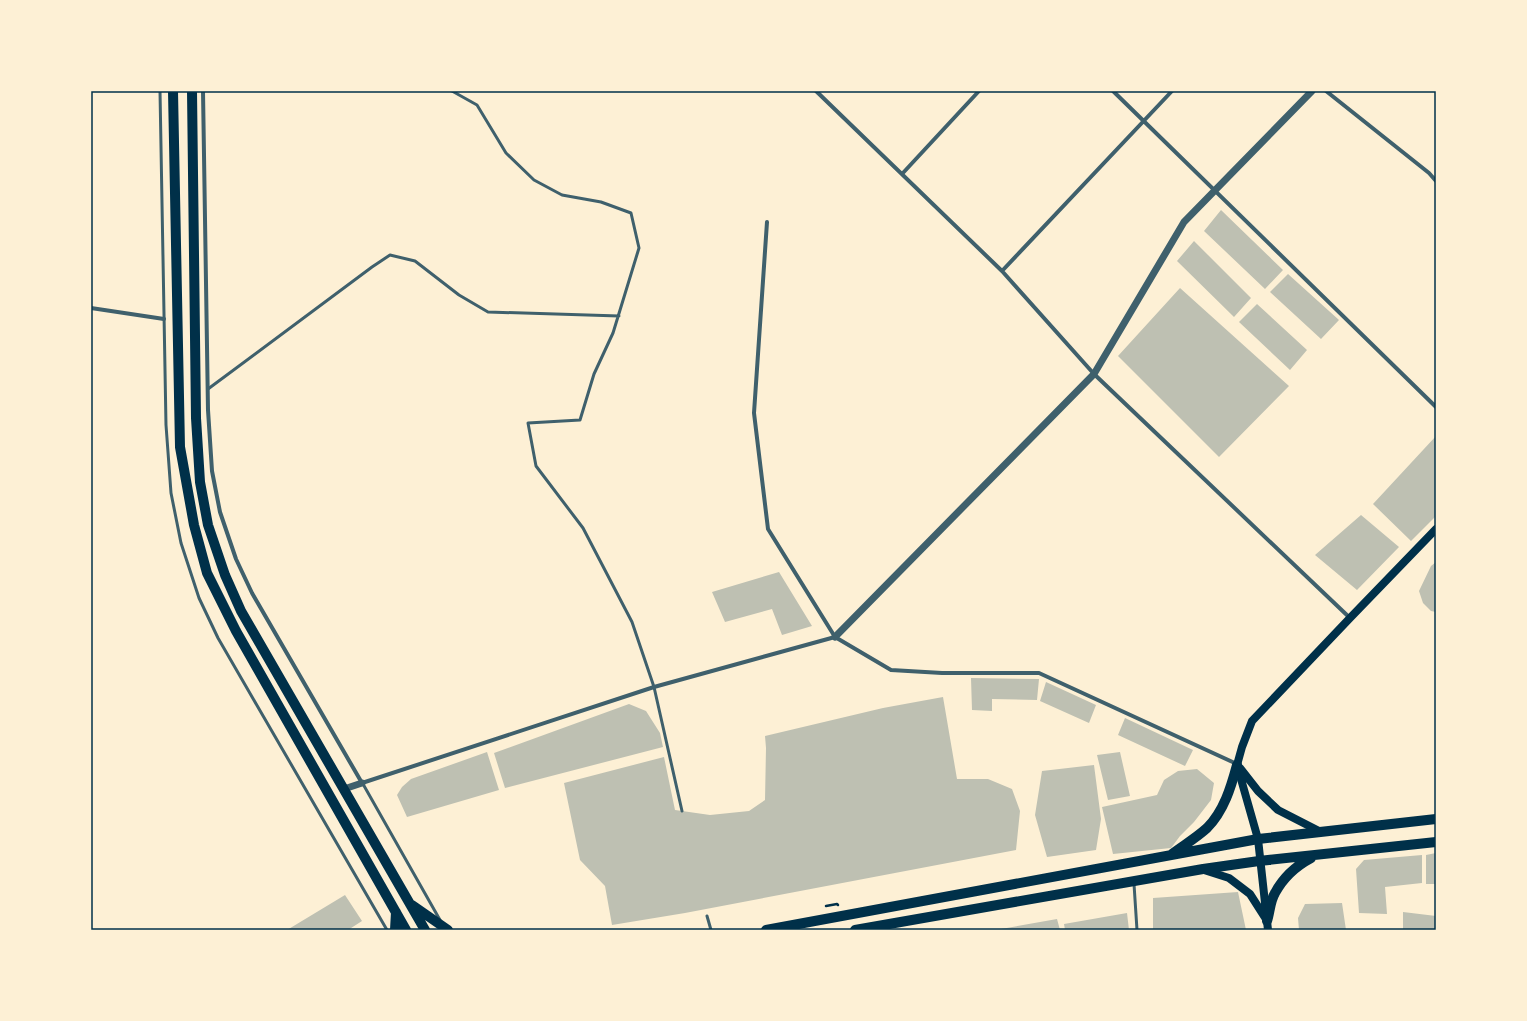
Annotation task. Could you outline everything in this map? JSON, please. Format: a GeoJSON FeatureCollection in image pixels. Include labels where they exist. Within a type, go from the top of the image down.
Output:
{"type":"FeatureCollection","features":[{"type":"Feature","properties":{"kind":"main road"},"geometry":{"type":"LineString","coordinates":[[173,91],[180,447],[194,525],[207,573],[236,631],[406,930]]}},
{"type":"Feature","properties":{"kind":"main road"},"geometry":{"type":"LineString","coordinates":[[192,91],[196,418],[200,482],[208,525],[225,575],[241,611],[425,930]]}},
{"type":"Feature","properties":{"kind":"main road"},"geometry":{"type":"LineString","coordinates":[[1169,856],[1208,827],[1221,809],[1230,788],[1238,765],[1242,747],[1252,722],[1436,529]]}},
{"type":"Feature","properties":{"kind":"main road"},"geometry":{"type":"LineString","coordinates":[[1238,765],[1258,791],[1278,810],[1321,832]]}},
{"type":"Feature","properties":{"kind":"main road"},"geometry":{"type":"LineString","coordinates":[[1238,765],[1258,839],[1268,925]]}},
{"type":"Feature","properties":{"kind":"main road"},"geometry":{"type":"LineString","coordinates":[[766,930],[1258,839],[1436,819]]}},
{"type":"Feature","properties":{"kind":"main road"},"geometry":{"type":"LineString","coordinates":[[855,930],[1133,880],[1203,869],[1260,861],[1436,842]]}},
{"type":"Feature","properties":{"kind":"main road"},"geometry":{"type":"LineString","coordinates":[[1268,925],[1274,894],[1299,864],[1314,855]]}},
{"type":"Feature","properties":{"kind":"main road"},"geometry":{"type":"LineString","coordinates":[[1203,869],[1229,878],[1250,894],[1268,925]]}},
{"type":"Feature","properties":{"kind":"main road"},"geometry":{"type":"LineString","coordinates":[[410,903],[446,929]]}},
{"type":"Feature","properties":{"kind":"main road"},"geometry":{"type":"LineString","coordinates":[[395,930],[396,912]]}},
{"type":"Feature","properties":{"kind":"street"},"geometry":{"type":"LineString","coordinates":[[203,91],[208,389],[212,471],[220,512],[236,559],[252,593],[362,783]]}},
{"type":"Feature","properties":{"kind":"street"},"geometry":{"type":"LineString","coordinates":[[816,91],[1002,270],[1094,374],[1350,618]]}},
{"type":"Feature","properties":{"kind":"street"},"geometry":{"type":"LineString","coordinates":[[902,174],[980,91]]}},
{"type":"Feature","properties":{"kind":"street"},"geometry":{"type":"LineString","coordinates":[[1114,91],[1436,407]]}},
{"type":"Feature","properties":{"kind":"street"},"geometry":{"type":"LineString","coordinates":[[1002,270],[1172,91]]}},
{"type":"Feature","properties":{"kind":"street"},"geometry":{"type":"LineString","coordinates":[[344,788],[654,687],[835,637],[1094,374],[1184,222],[1312,91]]}},
{"type":"Feature","properties":{"kind":"street"},"geometry":{"type":"LineString","coordinates":[[1326,91],[1429,173],[1436,181]]}},
{"type":"Feature","properties":{"kind":"street"},"geometry":{"type":"LineString","coordinates":[[767,222],[754,413],[768,529],[835,637],[891,670],[942,673],[1039,673],[1238,765]]}},
{"type":"Feature","properties":{"kind":"street"},"geometry":{"type":"LineString","coordinates":[[91,308],[164,319]]}},
{"type":"Feature","properties":{"kind":"lane"},"geometry":{"type":"LineString","coordinates":[[160,91],[166,425],[171,493],[180,543],[199,598],[218,638],[387,930]]}},
{"type":"Feature","properties":{"kind":"lane"},"geometry":{"type":"LineString","coordinates":[[452,91],[477,105],[506,153],[534,180],[562,195],[601,202],[631,213],[639,248],[619,316],[613,333],[594,374],[580,420],[528,423],[536,466],[583,528],[632,622],[654,687],[682,811]]}},
{"type":"Feature","properties":{"kind":"lane"},"geometry":{"type":"LineString","coordinates":[[208,389],[390,255],[415,261],[459,295],[488,312],[619,316]]}},
{"type":"Feature","properties":{"kind":"lane"},"geometry":{"type":"LineString","coordinates":[[362,783],[446,929]]}},
{"type":"Feature","properties":{"kind":"lane"},"geometry":{"type":"LineString","coordinates":[[1133,880],[1137,930]]}},
{"type":"Feature","properties":{"kind":"lane"},"geometry":{"type":"LineString","coordinates":[[707,916],[710,930]]}},
{"type":"Feature","properties":{"kind":"building"},"geometry":{"type":"Polygon","coordinates":[[[1221,210],[1283,270],[1265,289],[1204,231],[1221,210]]]}},
{"type":"Feature","properties":{"kind":"building"},"geometry":{"type":"Polygon","coordinates":[[[1194,241],[1251,298],[1234,317],[1177,261],[1194,241]]]}},
{"type":"Feature","properties":{"kind":"building"},"geometry":{"type":"Polygon","coordinates":[[[1288,274],[1339,320],[1321,339],[1270,292],[1288,274]]]}},
{"type":"Feature","properties":{"kind":"building"},"geometry":{"type":"Polygon","coordinates":[[[1180,288],[1289,386],[1219,457],[1118,356],[1180,288]]]}},
{"type":"Feature","properties":{"kind":"building"},"geometry":{"type":"Polygon","coordinates":[[[1257,304],[1307,350],[1290,370],[1239,322],[1257,304]]]}},
{"type":"Feature","properties":{"kind":"building"},"geometry":{"type":"Polygon","coordinates":[[[1436,436],[1436,516],[1411,541],[1373,504],[1436,436]]]}},
{"type":"Feature","properties":{"kind":"building"},"geometry":{"type":"Polygon","coordinates":[[[1361,515],[1399,547],[1357,590],[1315,555],[1361,515]]]}},
{"type":"Feature","properties":{"kind":"building"},"geometry":{"type":"Polygon","coordinates":[[[1436,562],[1436,612],[1431,611],[1423,603],[1419,591],[1431,566],[1436,562]]]}},
{"type":"Feature","properties":{"kind":"building"},"geometry":{"type":"Polygon","coordinates":[[[779,572],[812,626],[782,635],[772,609],[725,622],[712,592],[779,572]]]}},
{"type":"Feature","properties":{"kind":"building"},"geometry":{"type":"Polygon","coordinates":[[[971,678],[1039,679],[1037,700],[992,699],[992,711],[972,710],[971,678]]]}},
{"type":"Feature","properties":{"kind":"building"},"geometry":{"type":"Polygon","coordinates":[[[1046,682],[1096,705],[1089,723],[1040,701],[1046,682]]]}},
{"type":"Feature","properties":{"kind":"building"},"geometry":{"type":"Polygon","coordinates":[[[943,697],[957,779],[988,779],[1012,789],[1020,811],[1016,850],[685,913],[612,925],[605,886],[580,860],[564,783],[664,757],[675,810],[710,815],[749,811],[765,800],[765,736],[883,708],[943,697]]]}},
{"type":"Feature","properties":{"kind":"building"},"geometry":{"type":"Polygon","coordinates":[[[629,704],[646,711],[660,733],[663,747],[505,788],[494,753],[629,704]]]}},
{"type":"Feature","properties":{"kind":"building"},"geometry":{"type":"Polygon","coordinates":[[[1125,718],[1193,750],[1185,766],[1118,735],[1125,718]]]}},
{"type":"Feature","properties":{"kind":"building"},"geometry":{"type":"Polygon","coordinates":[[[487,752],[499,790],[407,817],[397,795],[402,787],[411,779],[487,752]]]}},
{"type":"Feature","properties":{"kind":"building"},"geometry":{"type":"Polygon","coordinates":[[[1120,752],[1130,796],[1108,800],[1097,755],[1120,752]]]}},
{"type":"Feature","properties":{"kind":"building"},"geometry":{"type":"Polygon","coordinates":[[[1094,765],[1101,819],[1096,850],[1047,857],[1035,815],[1042,771],[1094,765]]]}},
{"type":"Feature","properties":{"kind":"building"},"geometry":{"type":"Polygon","coordinates":[[[1197,769],[1214,783],[1211,800],[1171,848],[1113,854],[1102,807],[1157,795],[1164,780],[1178,771],[1197,769]]]}},
{"type":"Feature","properties":{"kind":"building"},"geometry":{"type":"Polygon","coordinates":[[[1436,853],[1436,884],[1426,884],[1426,855],[1436,853]]]}},
{"type":"Feature","properties":{"kind":"building"},"geometry":{"type":"Polygon","coordinates":[[[1422,855],[1422,883],[1385,887],[1387,914],[1359,913],[1356,869],[1364,860],[1422,855]]]}},
{"type":"Feature","properties":{"kind":"building"},"geometry":{"type":"Polygon","coordinates":[[[1238,892],[1246,930],[1153,930],[1153,898],[1238,892]]]}},
{"type":"Feature","properties":{"kind":"building"},"geometry":{"type":"Polygon","coordinates":[[[345,895],[362,921],[348,930],[287,930],[345,895]]]}},
{"type":"Feature","properties":{"kind":"building"},"geometry":{"type":"Polygon","coordinates":[[[1342,903],[1346,930],[1299,930],[1298,918],[1305,904],[1342,903]]]}},
{"type":"Feature","properties":{"kind":"building"},"geometry":{"type":"Polygon","coordinates":[[[1403,912],[1436,916],[1436,930],[1403,930],[1403,912]]]}},
{"type":"Feature","properties":{"kind":"building"},"geometry":{"type":"Polygon","coordinates":[[[1127,913],[1129,930],[1065,930],[1064,924],[1127,913]]]}},
{"type":"Feature","properties":{"kind":"building"},"geometry":{"type":"Polygon","coordinates":[[[1057,919],[1060,930],[1001,930],[1001,929],[1057,919]]]}}]}
